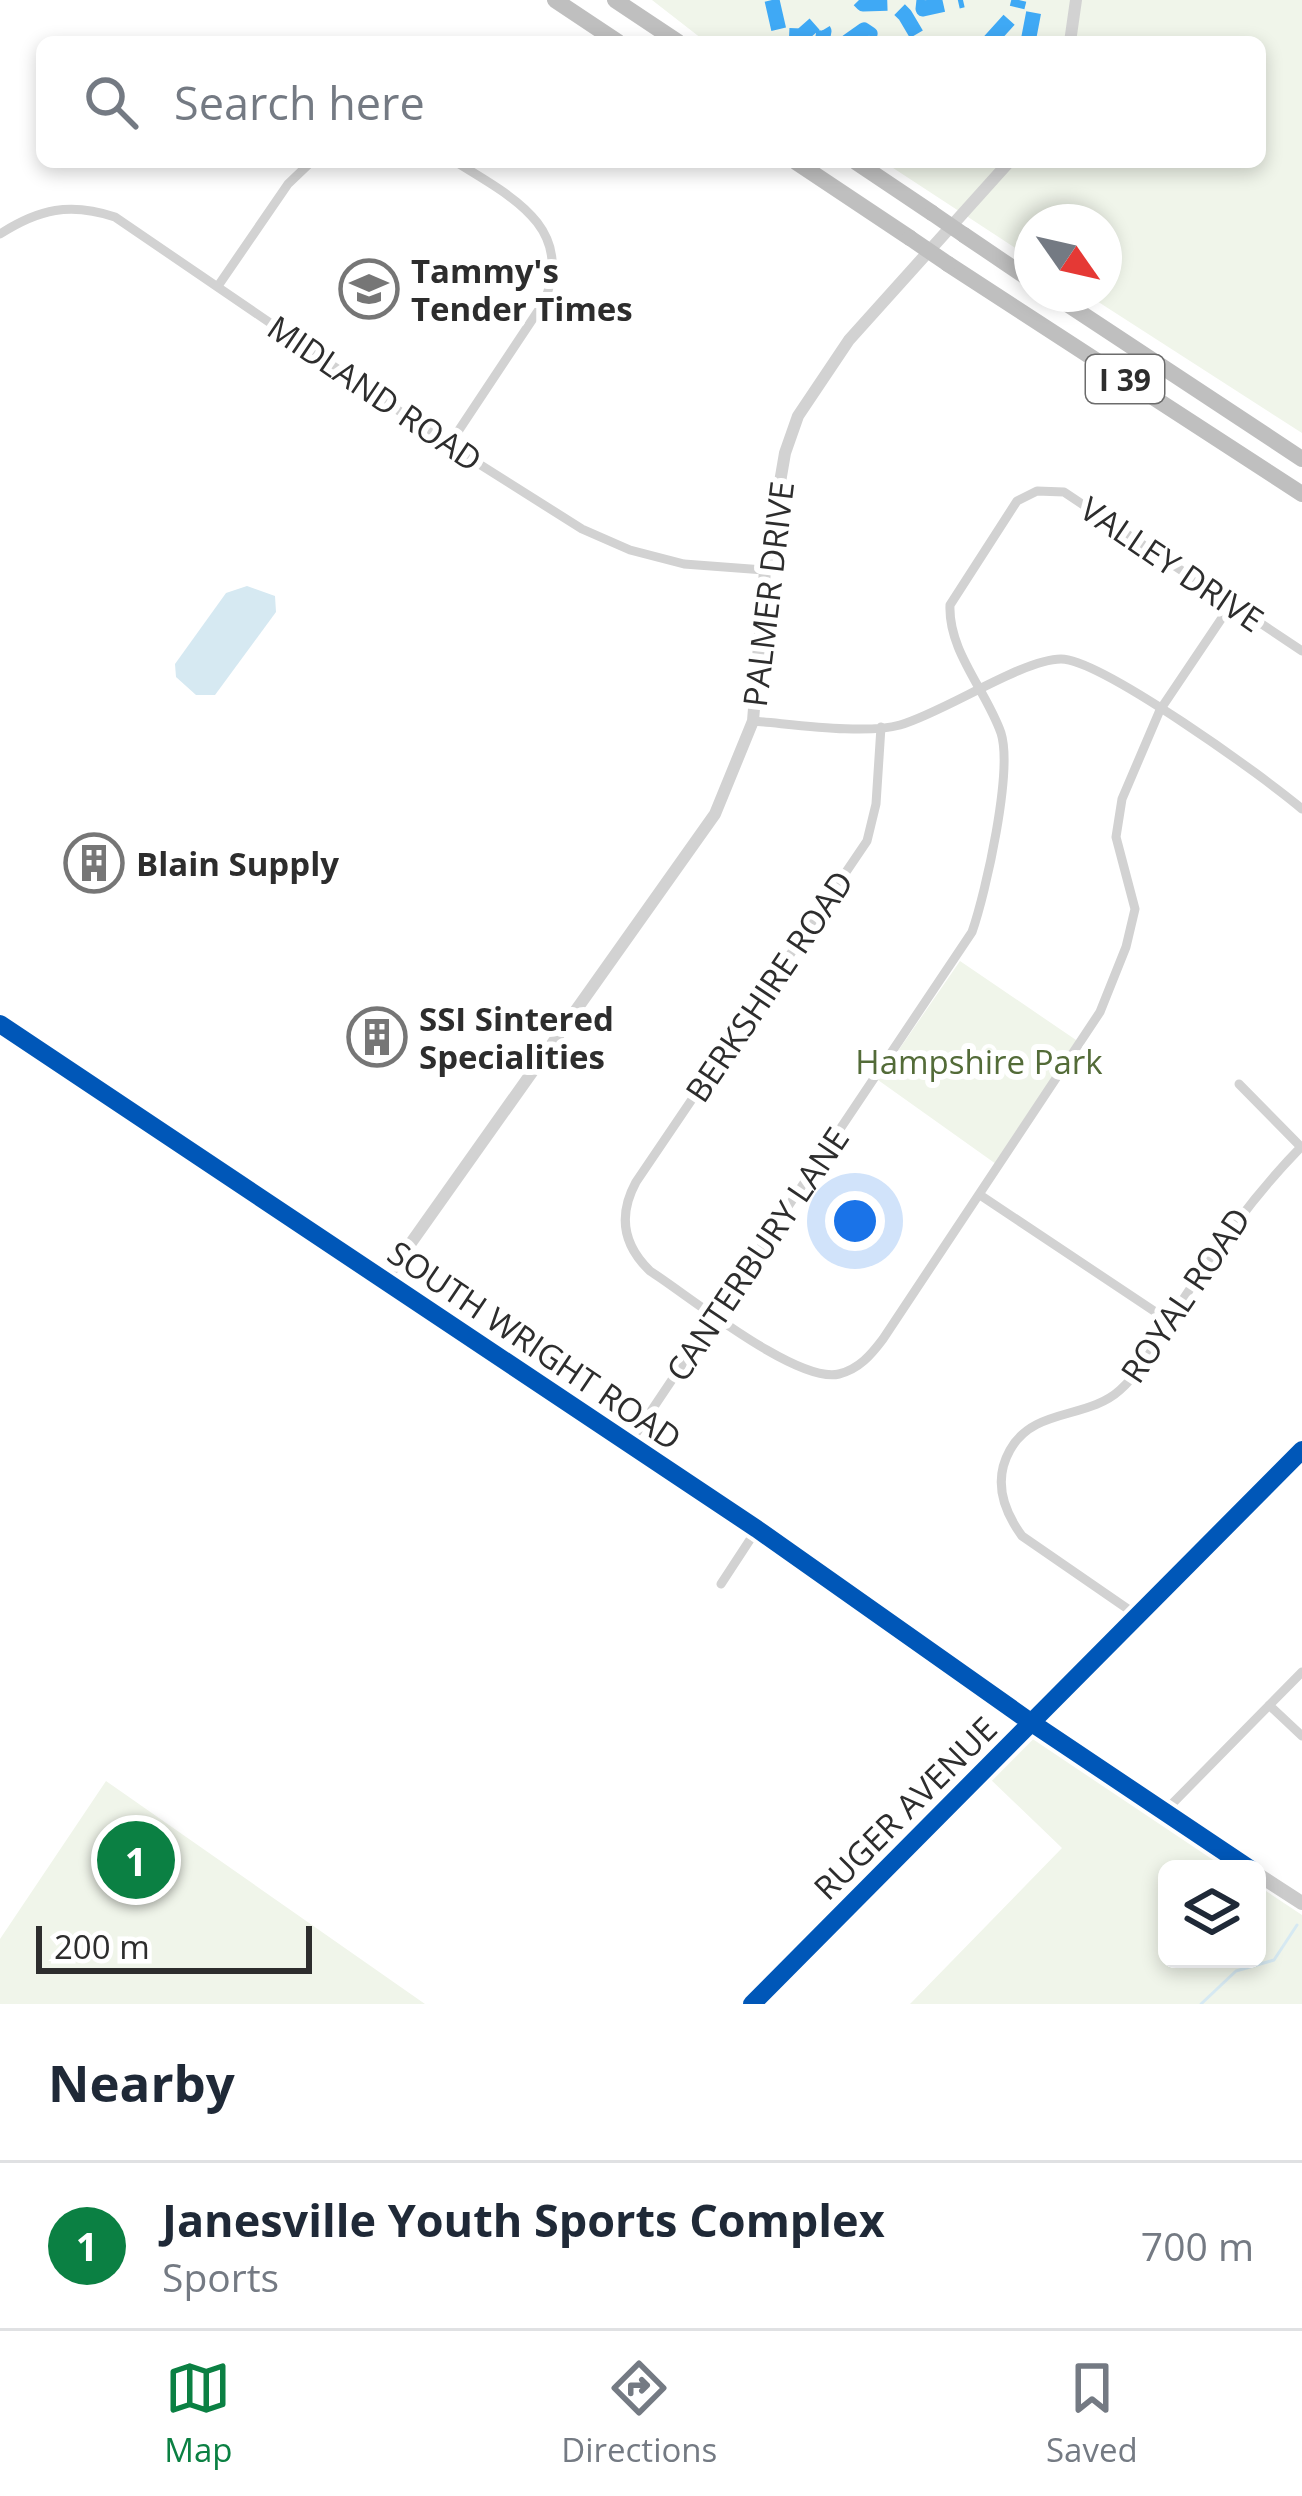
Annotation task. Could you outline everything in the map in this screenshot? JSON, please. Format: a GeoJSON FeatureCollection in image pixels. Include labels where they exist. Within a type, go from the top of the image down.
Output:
{"type":"FeatureCollection","features":[{"type":"Feature","properties":{"kind":"highway"},"geometry":{"type":"LineString","coordinates":[[535,0],[561,4],[609,36]]}},
{"type":"Feature","properties":{"kind":"highway"},"geometry":{"type":"LineString","coordinates":[[615,0],[635,8],[670,36]]}},
{"type":"Feature","properties":{"kind":"highway","name":"I 39"},"geometry":{"type":"LineString","coordinates":[[805,168],[1302,494]]}},
{"type":"Feature","properties":{"kind":"highway"},"geometry":{"type":"LineString","coordinates":[[865,168],[1014,268]]}},
{"type":"Feature","properties":{"kind":"highway","name":"I 39"},"geometry":{"type":"LineString","coordinates":[[1079,312],[1302,459]]}},
{"type":"Feature","properties":{"kind":"main road","name":"SOUTH WRIGHT ROAD"},"geometry":{"type":"LineString","coordinates":[[0,1024],[757,1528],[1032,1723],[1236,1860]]}},
{"type":"Feature","properties":{"kind":"main road","name":"SOUTH WRIGHT ROAD"},"geometry":{"type":"LineString","coordinates":[[1266,1879],[1302,1903]]}},
{"type":"Feature","properties":{"kind":"street"},"geometry":{"type":"LineString","coordinates":[[1071,36],[1076,0]]}},
{"type":"Feature","properties":{"kind":"street"},"geometry":{"type":"LineString","coordinates":[[218,286],[304,168]]}},
{"type":"Feature","properties":{"kind":"street"},"geometry":{"type":"LineString","coordinates":[[449,445],[544,302],[550,289],[552,256],[543,227],[522,204],[465,168]]}},
{"type":"Feature","properties":{"kind":"street","name":"PALMER DRIVE"},"geometry":{"type":"LineString","coordinates":[[384,1280],[715,814],[753,721],[765,570],[797,416],[849,340],[1005,168]]}},
{"type":"Feature","properties":{"kind":"street","name":"MIDLAND ROAD"},"geometry":{"type":"LineString","coordinates":[[0,233],[31,214],[64,207],[108,214],[449,445],[582,529],[630,550],[683,564],[765,570]]}},
{"type":"Feature","properties":{"kind":"street","name":"VALLEY DRIVE"},"geometry":{"type":"LineString","coordinates":[[1037,491],[1064,492],[1302,651]]}},
{"type":"Feature","properties":{"kind":"street","name":"CANTERBURY LANE"},"geometry":{"type":"LineString","coordinates":[[629,1444],[972,932],[1005,770],[1000,730],[953,636],[950,605],[1017,501],[1037,491]]}},
{"type":"Feature","properties":{"kind":"street"},"geometry":{"type":"LineString","coordinates":[[716,1315],[810,1373],[841,1374],[856,1367],[883,1339],[1090,1032],[1126,947],[1135,909],[1116,837],[1117,818],[1160,710],[1232,603]]}},
{"type":"Feature","properties":{"kind":"street"},"geometry":{"type":"LineString","coordinates":[[753,721],[881,728],[916,719],[1042,662],[1064,659],[1085,663],[1160,710],[1302,809]]}},
{"type":"Feature","properties":{"kind":"street","name":"BERKSHIRE ROAD"},"geometry":{"type":"LineString","coordinates":[[716,1315],[636,1257],[625,1234],[624,1211],[636,1182],[867,841],[876,804],[881,728]]}},
{"type":"Feature","properties":{"kind":"street"},"geometry":{"type":"LineString","coordinates":[[1239,1084],[1302,1146]]}},
{"type":"Feature","properties":{"kind":"street","name":"ROYAL ROAD"},"geometry":{"type":"LineString","coordinates":[[1138,1616],[1022,1536],[1002,1497],[1001,1475],[1008,1454],[1020,1435],[1038,1421],[1118,1394],[1242,1210],[1302,1146]]}},
{"type":"Feature","properties":{"kind":"street"},"geometry":{"type":"LineString","coordinates":[[980,1195],[1169,1321]]}},
{"type":"Feature","properties":{"kind":"street","name":"RUGER AVENUE"},"geometry":{"type":"LineString","coordinates":[[752,2004],[1302,1450]]}},
{"type":"Feature","properties":{"kind":"street"},"geometry":{"type":"LineString","coordinates":[[721,1584],[757,1528]]}},
{"type":"Feature","properties":{"kind":"street"},"geometry":{"type":"LineString","coordinates":[[1164,1812],[1302,1672]]}},
{"type":"Feature","properties":{"kind":"street"},"geometry":{"type":"LineString","coordinates":[[1269,1706],[1302,1736]]}},
{"type":"Feature","properties":{"kind":"green space"},"geometry":{"type":"Polygon","coordinates":[[[652,0],[1302,0],[1302,433],[1114,312],[1122,312],[1122,204],[1014,204],[1014,247],[893,168],[1266,168],[1266,36],[698,36],[652,0]]]}},
{"type":"Feature","properties":{"kind":"green space","name":"Hampshire Park"},"geometry":{"type":"Polygon","coordinates":[[[960,961],[1079,1042],[996,1164],[878,1080],[960,961]]]}},
{"type":"Feature","properties":{"kind":"green space"},"geometry":{"type":"Polygon","coordinates":[[[1034,1737],[1219,1860],[1158,1860],[1158,1968],[1266,1968],[1266,1891],[1302,1915],[1302,2004],[910,2004],[1062,1848],[987,1776],[1034,1737]]]}},
{"type":"Feature","properties":{"kind":"green space"},"geometry":{"type":"Polygon","coordinates":[[[106,1781],[425,2004],[0,2004],[0,1939],[106,1781]]]}},
{"type":"Feature","properties":{"kind":"shaded area"},"geometry":{"type":"Polygon","coordinates":[[[247,586],[275,596],[276,612],[215,695],[196,695],[176,677],[175,664],[226,593],[247,586]]]}},
{"type":"Feature","properties":{"kind":"waterway"},"geometry":{"type":"LineString","coordinates":[[1201,2004],[1236,1971],[1274,1960],[1297,1925]]}},
{"type":"Feature","properties":{"kind":"marked path"},"geometry":{"type":"LineString","coordinates":[[772,0],[780,35],[801,36]]}},
{"type":"Feature","properties":{"kind":"marked path"},"geometry":{"type":"LineString","coordinates":[[859,0],[863,4],[893,3],[917,36]]}},
{"type":"Feature","properties":{"kind":"marked path"},"geometry":{"type":"LineString","coordinates":[[924,0],[923,9],[963,0]]}},
{"type":"Feature","properties":{"kind":"marked path"},"geometry":{"type":"LineString","coordinates":[[994,36],[1016,12],[1019,0]]}},
{"type":"Feature","properties":{"kind":"marked path"},"geometry":{"type":"LineString","coordinates":[[1029,36],[1036,0]]}},
{"type":"Feature","properties":{"kind":"marked path"},"geometry":{"type":"LineString","coordinates":[[801,36],[818,21],[823,36]]}},
{"type":"Feature","properties":{"kind":"marked path"},"geometry":{"type":"LineString","coordinates":[[856,36],[864,30],[869,36]]}},
{"type":"Feature","properties":{"kind":"cycle path"},"geometry":{"type":"LineString","coordinates":[[0,1024],[757,1529],[1237,1860]]}},
{"type":"Feature","properties":{"kind":"cycle path"},"geometry":{"type":"LineString","coordinates":[[752,2004],[1302,1450]]}},
{"type":"Feature","properties":{"kind":"place","name":"Tammy's Tender Times"},"geometry":{"type":"Point","coordinates":[369,289]}},
{"type":"Feature","properties":{"kind":"place","name":"Blain Supply"},"geometry":{"type":"Point","coordinates":[94,863]}},
{"type":"Feature","properties":{"kind":"place","name":"SSI Sintered Specialities"},"geometry":{"type":"Point","coordinates":[377,1037]}},
{"type":"Feature","properties":{"kind":"place","name":"Janesville Youth Sports Complex"},"geometry":{"type":"Point","coordinates":[136,1860]}}]}
